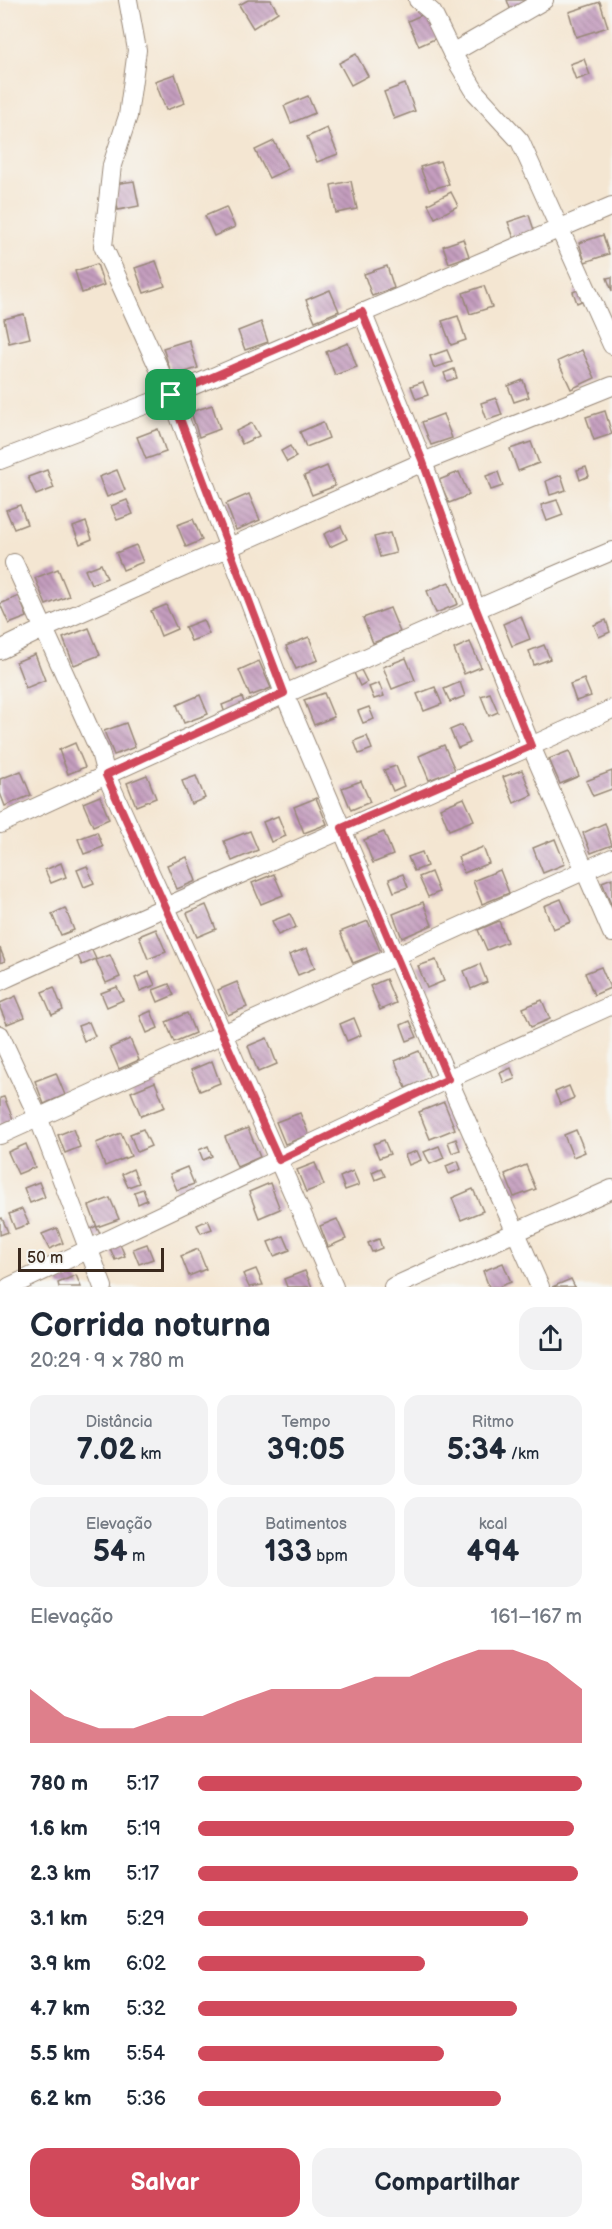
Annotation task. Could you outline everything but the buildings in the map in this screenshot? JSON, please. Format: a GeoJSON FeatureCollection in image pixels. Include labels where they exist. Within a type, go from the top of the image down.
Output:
{"type":"FeatureCollection","features":[{"type":"Feature","properties":{"kind":"street"},"geometry":{"type":"LineString","coordinates":[[128,0],[137,50],[128,116],[112,165],[103,246],[171,395],[284,693],[448,1079],[540,1287]]}},
{"type":"Feature","properties":{"kind":"street"},"geometry":{"type":"LineString","coordinates":[[418,0],[432,12],[452,53],[476,93],[520,141],[612,345]]}},
{"type":"Feature","properties":{"kind":"street"},"geometry":{"type":"LineString","coordinates":[[452,53],[544,0]]}},
{"type":"Feature","properties":{"kind":"street"},"geometry":{"type":"LineString","coordinates":[[0,460],[171,395],[612,206]]}},
{"type":"Feature","properties":{"kind":"street"},"geometry":{"type":"LineString","coordinates":[[362,312],[423,462],[476,609],[531,746],[612,933]]}},
{"type":"Feature","properties":{"kind":"street"},"geometry":{"type":"LineString","coordinates":[[0,650],[423,462],[612,386]]}},
{"type":"Feature","properties":{"kind":"street"},"geometry":{"type":"LineString","coordinates":[[0,824],[284,693],[612,551]]}},
{"type":"Feature","properties":{"kind":"street"},"geometry":{"type":"LineString","coordinates":[[14,563],[100,752],[106,775],[224,1034],[334,1287]]}},
{"type":"Feature","properties":{"kind":"street"},"geometry":{"type":"LineString","coordinates":[[0,981],[166,905],[612,709]]}},
{"type":"Feature","properties":{"kind":"street"},"geometry":{"type":"LineString","coordinates":[[0,1135],[612,858]]}},
{"type":"Feature","properties":{"kind":"street"},"geometry":{"type":"LineString","coordinates":[[9,1287],[448,1079],[612,1005]]}},
{"type":"Feature","properties":{"kind":"street"},"geometry":{"type":"LineString","coordinates":[[0,1035],[38,1117],[103,1287]]}},
{"type":"Feature","properties":{"kind":"street"},"geometry":{"type":"LineString","coordinates":[[393,1287],[612,1189]]}},
{"type":"Feature","properties":{"kind":"route"},"geometry":{"type":"LineString","coordinates":[[362,312],[423,462],[476,609],[531,746],[342,828],[448,1079],[279,1160],[106,775],[284,693],[171,395],[362,312]]}}]}
